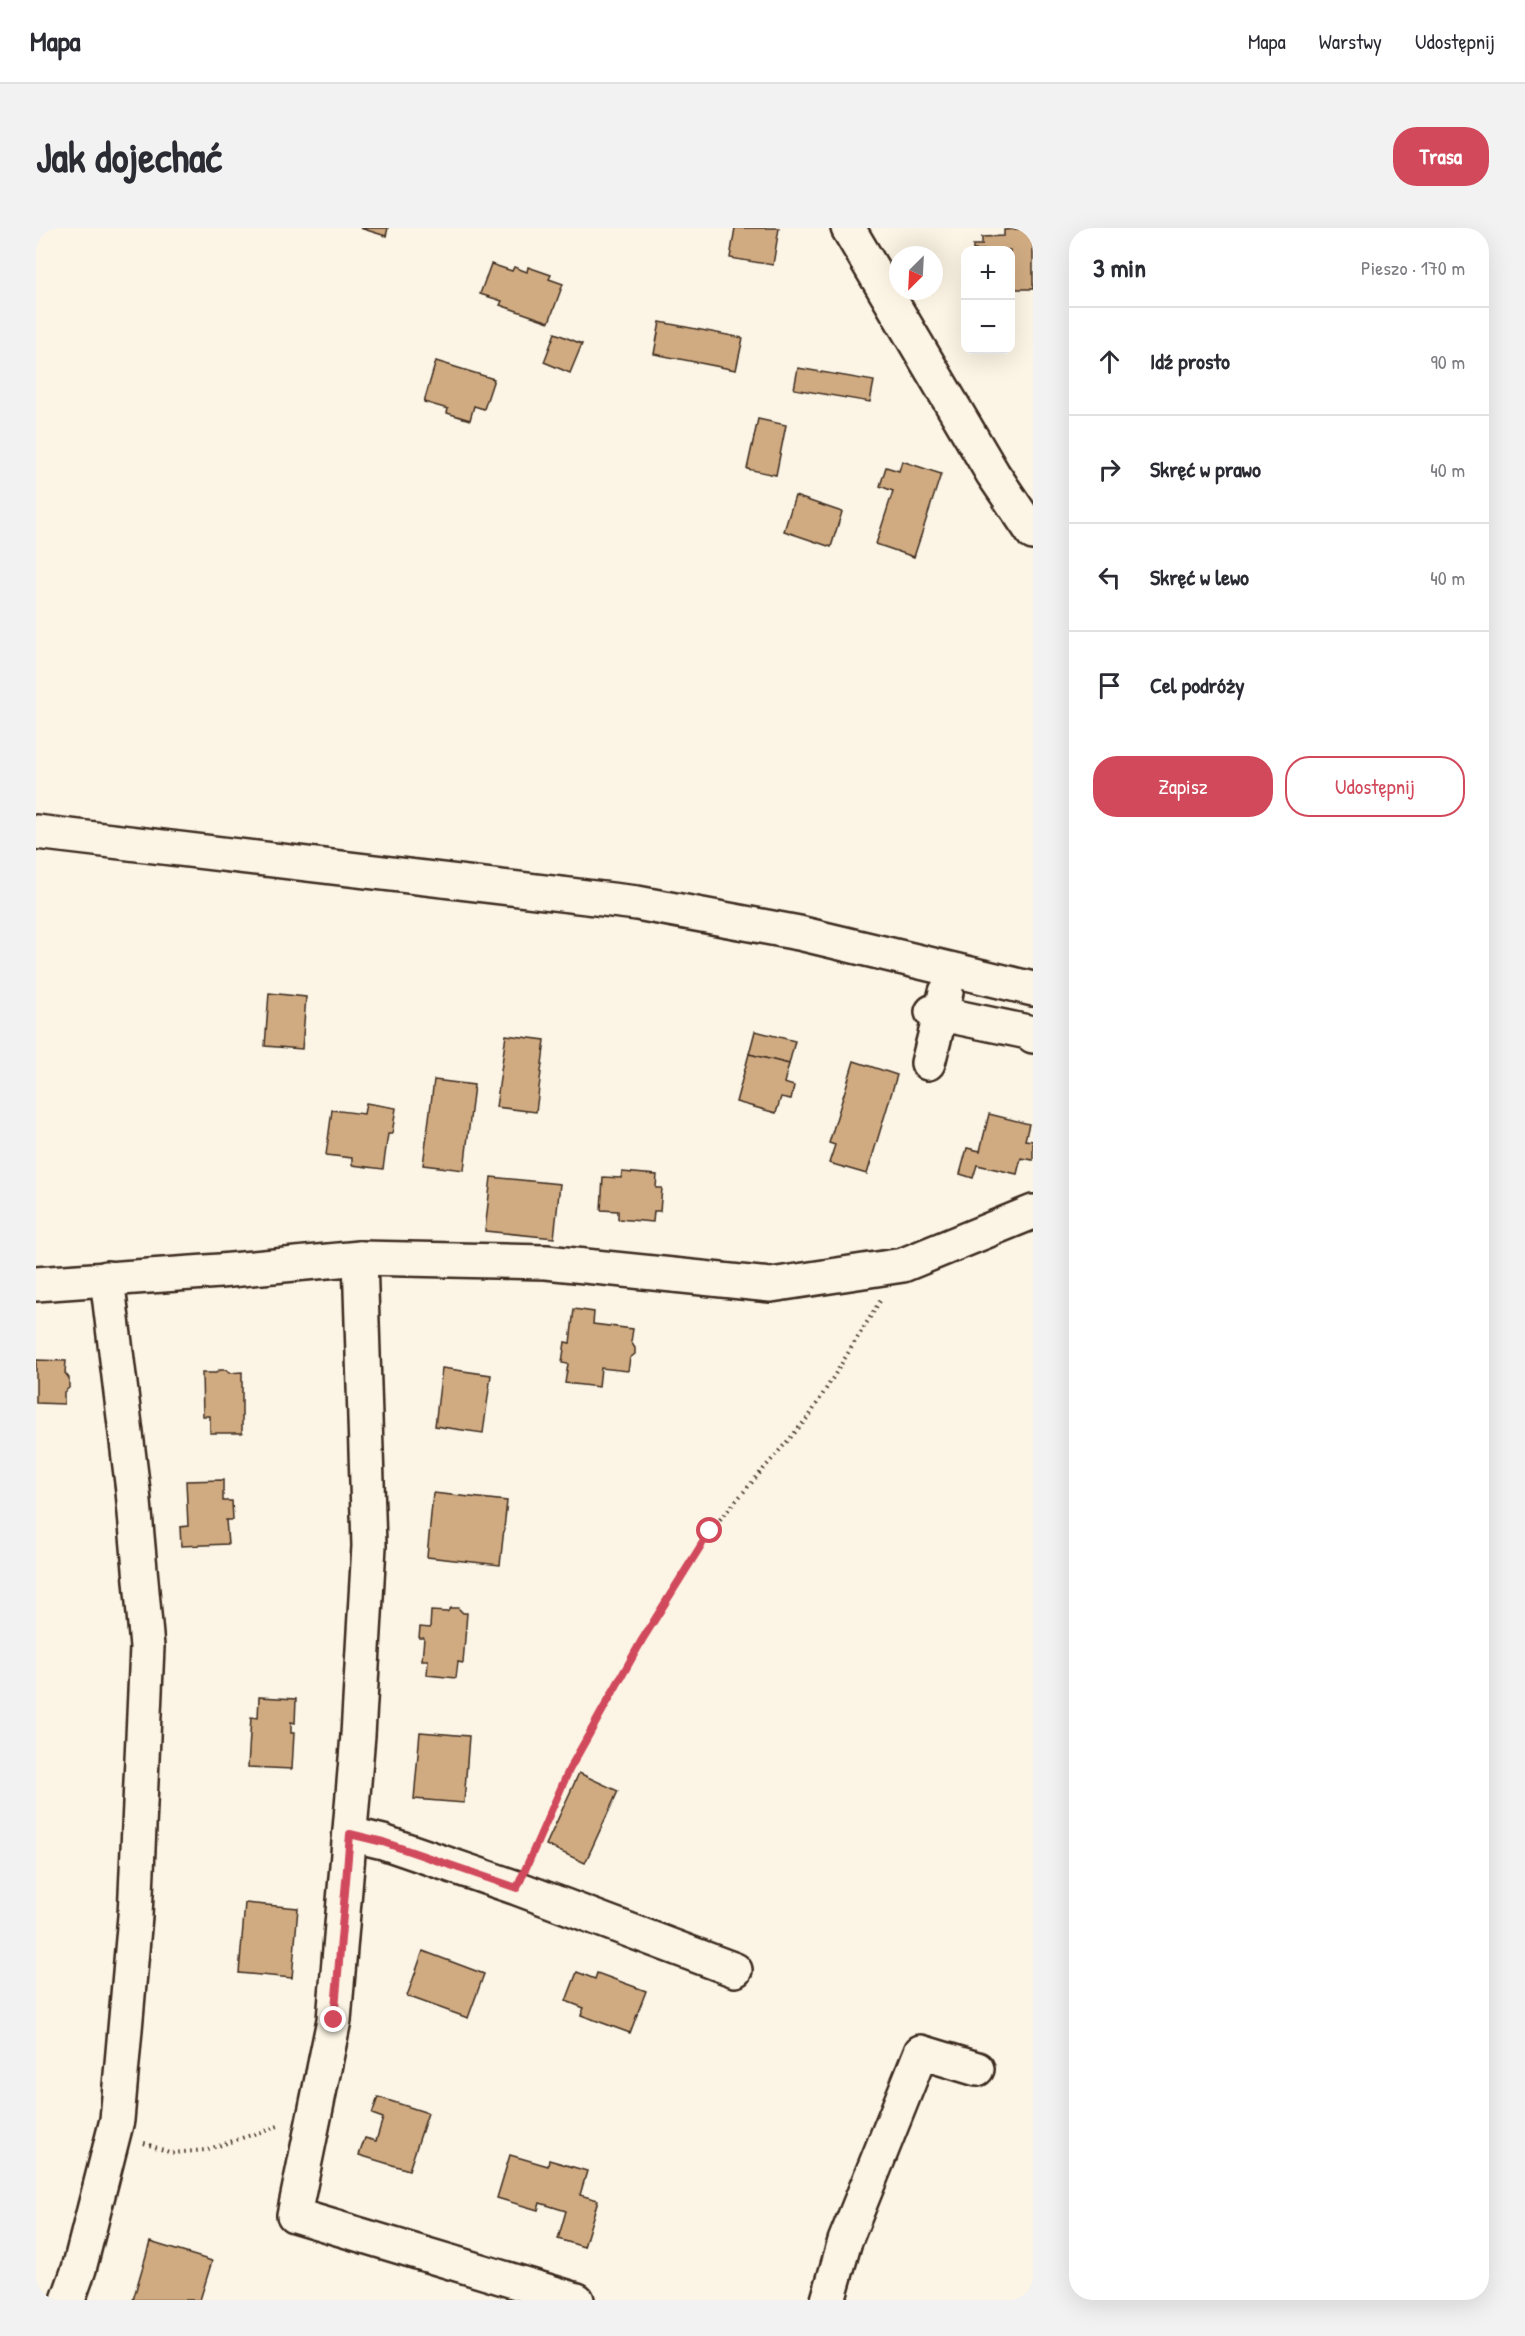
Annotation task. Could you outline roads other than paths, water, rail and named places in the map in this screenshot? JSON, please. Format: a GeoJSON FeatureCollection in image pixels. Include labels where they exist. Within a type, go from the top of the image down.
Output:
{"type":"FeatureCollection","features":[{"type":"Feature","properties":{"kind":"street"},"geometry":{"type":"LineString","coordinates":[[848,228],[993,474],[1033,533]]}},
{"type":"Feature","properties":{"kind":"street"},"geometry":{"type":"LineString","coordinates":[[36,832],[637,903],[799,933],[1033,989]]}},
{"type":"Feature","properties":{"kind":"street"},"geometry":{"type":"LineString","coordinates":[[928,1063],[937,1013],[952,969]]}},
{"type":"Feature","properties":{"kind":"street"},"geometry":{"type":"LineString","coordinates":[[937,1013],[1028,1032],[1033,1036]]}},
{"type":"Feature","properties":{"kind":"street"},"geometry":{"type":"LineString","coordinates":[[36,1284],[360,1258],[546,1262],[771,1285],[903,1265],[1033,1212]]}},
{"type":"Feature","properties":{"kind":"street"},"geometry":{"type":"LineString","coordinates":[[360,1258],[369,1546],[350,1834],[334,2020],[294,2215],[577,2300]]}},
{"type":"Feature","properties":{"kind":"street"},"geometry":{"type":"LineString","coordinates":[[68,2300],[79,2269],[117,2120],[135,1916],[147,1647],[133,1491],[107,1278]]}},
{"type":"Feature","properties":{"kind":"street"},"geometry":{"type":"LineString","coordinates":[[350,1834],[383,1842],[517,1888],[735,1970]]}},
{"type":"Feature","properties":{"kind":"street"},"geometry":{"type":"LineString","coordinates":[[828,2300],[845,2241],[921,2052],[977,2069]]}}]}
